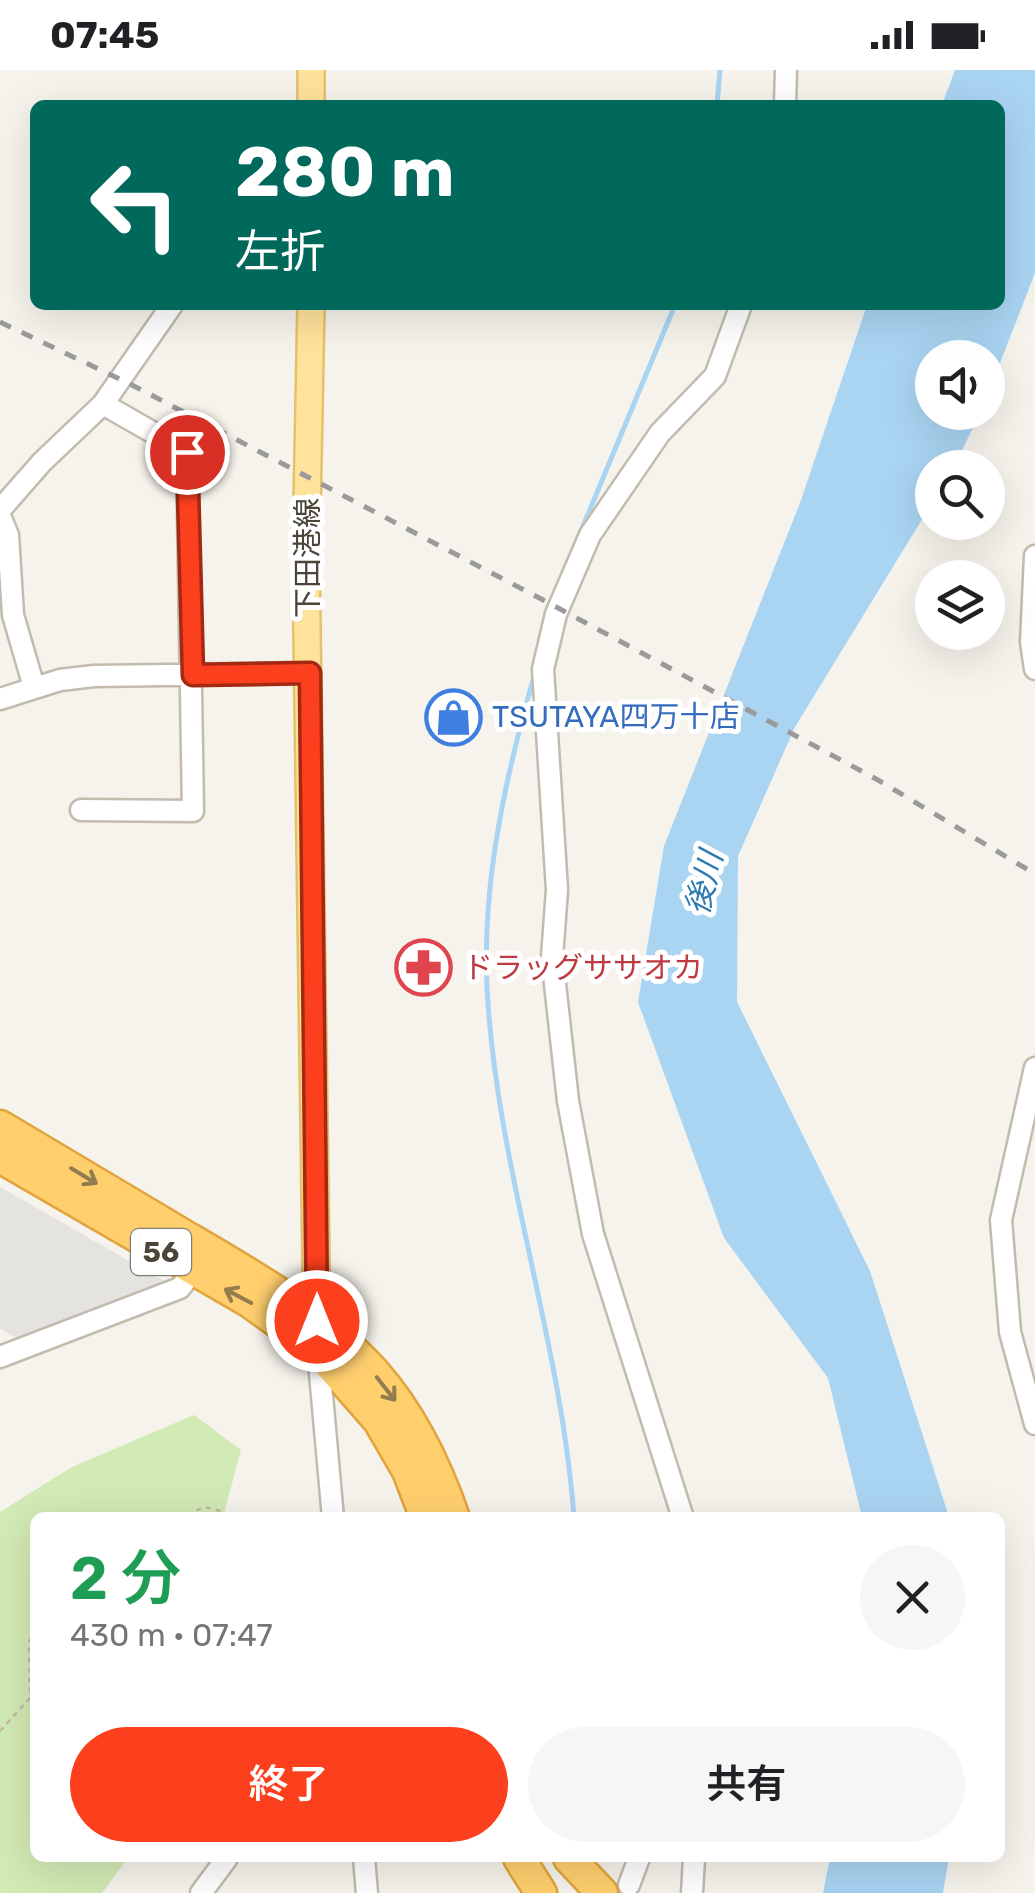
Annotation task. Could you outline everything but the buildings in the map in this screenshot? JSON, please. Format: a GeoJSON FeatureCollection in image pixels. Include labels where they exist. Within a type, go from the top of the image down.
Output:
{"type":"FeatureCollection","features":[{"type":"Feature","properties":{"kind":"highway","name":"56"},"geometry":{"type":"LineString","coordinates":[[0,1126],[263,1282],[318,1336],[387,1432],[423,1512]]}},
{"type":"Feature","properties":{"kind":"highway","name":"56"},"geometry":{"type":"LineString","coordinates":[[0,1157],[192,1272],[318,1336],[373,1371],[406,1413],[440,1476],[452,1512]]}},
{"type":"Feature","properties":{"kind":"highway"},"geometry":{"type":"LineString","coordinates":[[522,1862],[541,1893]]}},
{"type":"Feature","properties":{"kind":"highway"},"geometry":{"type":"LineString","coordinates":[[575,1862],[615,1889]]}},
{"type":"Feature","properties":{"kind":"main road"},"geometry":{"type":"LineString","coordinates":[[311,70],[311,100]]}},
{"type":"Feature","properties":{"kind":"main road","name":"下田港線"},"geometry":{"type":"LineString","coordinates":[[311,310],[306,560],[318,1336]]}},
{"type":"Feature","properties":{"kind":"street"},"geometry":{"type":"LineString","coordinates":[[785,100],[786,70]]}},
{"type":"Feature","properties":{"kind":"street"},"geometry":{"type":"LineString","coordinates":[[34,687],[13,615],[8,536],[0,517],[42,462],[103,404],[169,310]]}},
{"type":"Feature","properties":{"kind":"street"},"geometry":{"type":"LineString","coordinates":[[682,1512],[593,1234],[568,1101],[552,957],[558,890],[543,669],[556,614],[590,535],[660,433],[714,376],[739,310]]}},
{"type":"Feature","properties":{"kind":"street"},"geometry":{"type":"LineString","coordinates":[[81,810],[193,811],[187,452],[103,404]]}},
{"type":"Feature","properties":{"kind":"street"},"geometry":{"type":"LineString","coordinates":[[1035,556],[1031,642],[1035,669]]}},
{"type":"Feature","properties":{"kind":"street"},"geometry":{"type":"LineString","coordinates":[[0,698],[94,676],[310,673]]}},
{"type":"Feature","properties":{"kind":"street"},"geometry":{"type":"LineString","coordinates":[[1035,1068],[1031,1102],[1001,1220],[1010,1332],[1035,1424]]}},
{"type":"Feature","properties":{"kind":"street"},"geometry":{"type":"LineString","coordinates":[[5,1349],[180,1288],[192,1272]]}},
{"type":"Feature","properties":{"kind":"street"},"geometry":{"type":"LineString","coordinates":[[318,1336],[332,1512]]}},
{"type":"Feature","properties":{"kind":"street"},"geometry":{"type":"LineString","coordinates":[[200,1893],[224,1862]]}},
{"type":"Feature","properties":{"kind":"street"},"geometry":{"type":"LineString","coordinates":[[364,1862],[367,1893]]}},
{"type":"Feature","properties":{"kind":"street"},"geometry":{"type":"LineString","coordinates":[[615,1889],[636,1862]]}},
{"type":"Feature","properties":{"kind":"street"},"geometry":{"type":"LineString","coordinates":[[692,1893],[694,1862]]}},
{"type":"Feature","properties":{"kind":"path"},"geometry":{"type":"LineString","coordinates":[[193,1512],[205,1507],[221,1512]]}},
{"type":"Feature","properties":{"kind":"path"},"geometry":{"type":"LineString","coordinates":[[0,1730],[30,1698],[30,1640]]}},
{"type":"Feature","properties":{"kind":"green space"},"geometry":{"type":"Polygon","coordinates":[[[194,1415],[241,1450],[224,1512],[30,1512],[30,1862],[125,1862],[102,1893],[0,1893],[0,1512],[72,1467],[194,1415]]]}},
{"type":"Feature","properties":{"kind":"shaded area"},"geometry":{"type":"Polygon","coordinates":[[[0,1187],[164,1281],[16,1338],[0,1329],[0,1187]]]}},
{"type":"Feature","properties":{"kind":"water","name":"後川"},"geometry":{"type":"Polygon","coordinates":[[[955,70],[1035,70],[1035,273],[1005,350],[1005,340],[915,340],[915,430],[972,430],[962,450],[915,450],[915,531],[795,727],[738,856],[737,1002],[870,1271],[947,1512],[861,1512],[828,1378],[724,1238],[638,1002],[664,846],[800,503],[865,310],[1005,310],[1005,100],[944,100],[955,70]]]}},
{"type":"Feature","properties":{"kind":"water"},"geometry":{"type":"Polygon","coordinates":[[[829,1862],[948,1862],[943,1893],[823,1893],[829,1862]]]}},
{"type":"Feature","properties":{"kind":"waterway"},"geometry":{"type":"LineString","coordinates":[[717,100],[720,70]]}},
{"type":"Feature","properties":{"kind":"waterway"},"geometry":{"type":"LineString","coordinates":[[566,567],[673,310]]}},
{"type":"Feature","properties":{"kind":"waterway"},"geometry":{"type":"LineString","coordinates":[[535,673],[498,828],[488,907],[487,987],[503,1120],[556,1384],[573,1512]]}},
{"type":"Feature","properties":{"kind":"railway"},"geometry":{"type":"LineString","coordinates":[[0,322],[132,385],[547,602],[878,780],[1035,874]]}},
{"type":"Feature","properties":{"kind":"place","name":"TSUTAYA四万十店"},"geometry":{"type":"Point","coordinates":[453,717]}},
{"type":"Feature","properties":{"kind":"place","name":"ドラッグササオカ"},"geometry":{"type":"Point","coordinates":[424,968]}},
{"type":"Feature","properties":{"kind":"route"},"geometry":{"type":"LineString","coordinates":[[187,452],[193,675],[310,673],[317,1321]]}}]}
